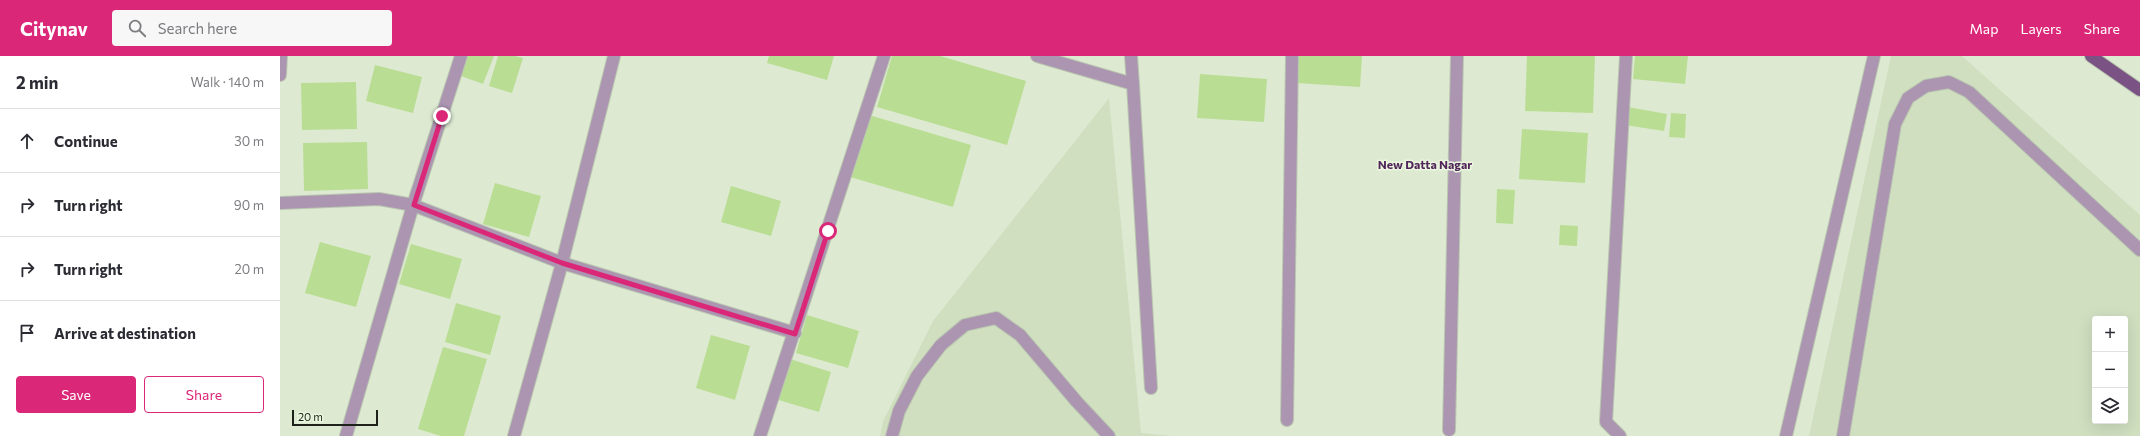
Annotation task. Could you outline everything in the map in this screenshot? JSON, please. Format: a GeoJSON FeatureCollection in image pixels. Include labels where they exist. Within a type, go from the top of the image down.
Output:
{"type":"FeatureCollection","features":[{"type":"Feature","properties":{"kind":"main road"},"geometry":{"type":"LineString","coordinates":[[2091,56],[2140,90]]}},
{"type":"Feature","properties":{"kind":"street"},"geometry":{"type":"LineString","coordinates":[[280,75],[281,56]]}},
{"type":"Feature","properties":{"kind":"street"},"geometry":{"type":"LineString","coordinates":[[346,436],[414,205],[461,56]]}},
{"type":"Feature","properties":{"kind":"street"},"geometry":{"type":"LineString","coordinates":[[514,436],[562,263],[614,56]]}},
{"type":"Feature","properties":{"kind":"street"},"geometry":{"type":"LineString","coordinates":[[760,436],[795,334],[884,56]]}},
{"type":"Feature","properties":{"kind":"street"},"geometry":{"type":"LineString","coordinates":[[1037,56],[1133,84]]}},
{"type":"Feature","properties":{"kind":"street"},"geometry":{"type":"LineString","coordinates":[[1131,56],[1151,388]]}},
{"type":"Feature","properties":{"kind":"street"},"geometry":{"type":"LineString","coordinates":[[1287,420],[1292,56]]}},
{"type":"Feature","properties":{"kind":"street"},"geometry":{"type":"LineString","coordinates":[[1449,430],[1457,56]]}},
{"type":"Feature","properties":{"kind":"street"},"geometry":{"type":"LineString","coordinates":[[1620,436],[1606,422],[1626,56]]}},
{"type":"Feature","properties":{"kind":"street"},"geometry":{"type":"LineString","coordinates":[[1786,436],[1874,56]]}},
{"type":"Feature","properties":{"kind":"street"},"geometry":{"type":"LineString","coordinates":[[1843,436],[1895,124],[1908,98],[1926,86],[1949,82],[1969,92],[2140,250]]}},
{"type":"Feature","properties":{"kind":"street"},"geometry":{"type":"LineString","coordinates":[[280,203],[379,199],[414,205],[562,263],[795,334]]}},
{"type":"Feature","properties":{"kind":"street"},"geometry":{"type":"LineString","coordinates":[[892,436],[900,411],[917,376],[941,345],[965,325],[996,318],[1020,335],[1108,436]]}},
{"type":"Feature","properties":{"kind":"shaded area"},"geometry":{"type":"Polygon","coordinates":[[[1891,56],[1962,56],[2140,215],[2140,436],[1809,436],[1891,56]]]}},
{"type":"Feature","properties":{"kind":"shaded area"},"geometry":{"type":"Polygon","coordinates":[[[1109,98],[1141,433],[1173,436],[880,436],[883,421],[933,321],[1109,98]]]}},
{"type":"Feature","properties":{"kind":"building"},"geometry":{"type":"Polygon","coordinates":[[[468,56],[494,56],[483,84],[461,76],[468,56]]]}},
{"type":"Feature","properties":{"kind":"building"},"geometry":{"type":"Polygon","coordinates":[[[498,56],[515,56],[523,58],[512,93],[489,86],[498,56]]]}},
{"type":"Feature","properties":{"kind":"building"},"geometry":{"type":"Polygon","coordinates":[[[769,56],[834,56],[827,80],[767,63],[769,56]]]}},
{"type":"Feature","properties":{"kind":"building"},"geometry":{"type":"Polygon","coordinates":[[[892,56],[940,56],[1026,81],[1007,145],[877,107],[892,56]]]}},
{"type":"Feature","properties":{"kind":"building"},"geometry":{"type":"Polygon","coordinates":[[[1297,56],[1362,56],[1360,87],[1296,83],[1297,56]]]}},
{"type":"Feature","properties":{"kind":"building"},"geometry":{"type":"Polygon","coordinates":[[[1527,56],[1595,56],[1593,113],[1525,111],[1527,56]]]}},
{"type":"Feature","properties":{"kind":"building"},"geometry":{"type":"Polygon","coordinates":[[[1635,56],[1688,56],[1685,84],[1633,79],[1635,56]]]}},
{"type":"Feature","properties":{"kind":"building"},"geometry":{"type":"Polygon","coordinates":[[[375,65],[422,77],[413,113],[366,101],[375,65]]]}},
{"type":"Feature","properties":{"kind":"building"},"geometry":{"type":"Polygon","coordinates":[[[1200,74],[1267,79],[1264,122],[1197,118],[1200,74]]]}},
{"type":"Feature","properties":{"kind":"building"},"geometry":{"type":"Polygon","coordinates":[[[356,82],[357,129],[302,130],[301,83],[356,82]]]}},
{"type":"Feature","properties":{"kind":"building"},"geometry":{"type":"Polygon","coordinates":[[[1628,107],[1667,114],[1664,131],[1625,125],[1628,107]]]}},
{"type":"Feature","properties":{"kind":"building"},"geometry":{"type":"Polygon","coordinates":[[[1671,113],[1686,114],[1685,138],[1669,137],[1671,113]]]}},
{"type":"Feature","properties":{"kind":"building"},"geometry":{"type":"Polygon","coordinates":[[[869,115],[971,145],[953,207],[850,177],[869,115]]]}},
{"type":"Feature","properties":{"kind":"building"},"geometry":{"type":"Polygon","coordinates":[[[1522,129],[1588,133],[1585,183],[1519,179],[1522,129]]]}},
{"type":"Feature","properties":{"kind":"building"},"geometry":{"type":"Polygon","coordinates":[[[367,142],[368,189],[304,191],[303,143],[367,142]]]}},
{"type":"Feature","properties":{"kind":"building"},"geometry":{"type":"Polygon","coordinates":[[[495,183],[541,196],[529,237],[483,224],[495,183]]]}},
{"type":"Feature","properties":{"kind":"building"},"geometry":{"type":"Polygon","coordinates":[[[731,186],[781,201],[771,236],[721,222],[731,186]]]}},
{"type":"Feature","properties":{"kind":"building"},"geometry":{"type":"Polygon","coordinates":[[[1497,189],[1515,190],[1513,224],[1496,223],[1497,189]]]}},
{"type":"Feature","properties":{"kind":"building"},"geometry":{"type":"Polygon","coordinates":[[[1560,225],[1578,226],[1577,246],[1559,245],[1560,225]]]}},
{"type":"Feature","properties":{"kind":"building"},"geometry":{"type":"Polygon","coordinates":[[[320,242],[371,256],[356,307],[305,293],[320,242]]]}},
{"type":"Feature","properties":{"kind":"building"},"geometry":{"type":"Polygon","coordinates":[[[411,244],[462,259],[450,299],[399,284],[411,244]]]}},
{"type":"Feature","properties":{"kind":"building"},"geometry":{"type":"Polygon","coordinates":[[[456,303],[501,316],[490,355],[445,342],[456,303]]]}},
{"type":"Feature","properties":{"kind":"building"},"geometry":{"type":"Polygon","coordinates":[[[807,315],[859,331],[848,368],[796,353],[807,315]]]}},
{"type":"Feature","properties":{"kind":"building"},"geometry":{"type":"Polygon","coordinates":[[[711,335],[750,346],[735,400],[696,388],[711,335]]]}},
{"type":"Feature","properties":{"kind":"building"},"geometry":{"type":"Polygon","coordinates":[[[443,347],[487,359],[464,436],[441,436],[418,429],[443,347]]]}},
{"type":"Feature","properties":{"kind":"building"},"geometry":{"type":"Polygon","coordinates":[[[787,358],[831,372],[819,412],[775,399],[787,358]]]}},
{"type":"Feature","properties":{"kind":"district","name":"New Datta Nagar"},"geometry":{"type":"Point","coordinates":[1425,164]}},
{"type":"Feature","properties":{"kind":"route"},"geometry":{"type":"LineString","coordinates":[[442,116],[414,205],[562,263],[795,334],[828,231]]}}]}
